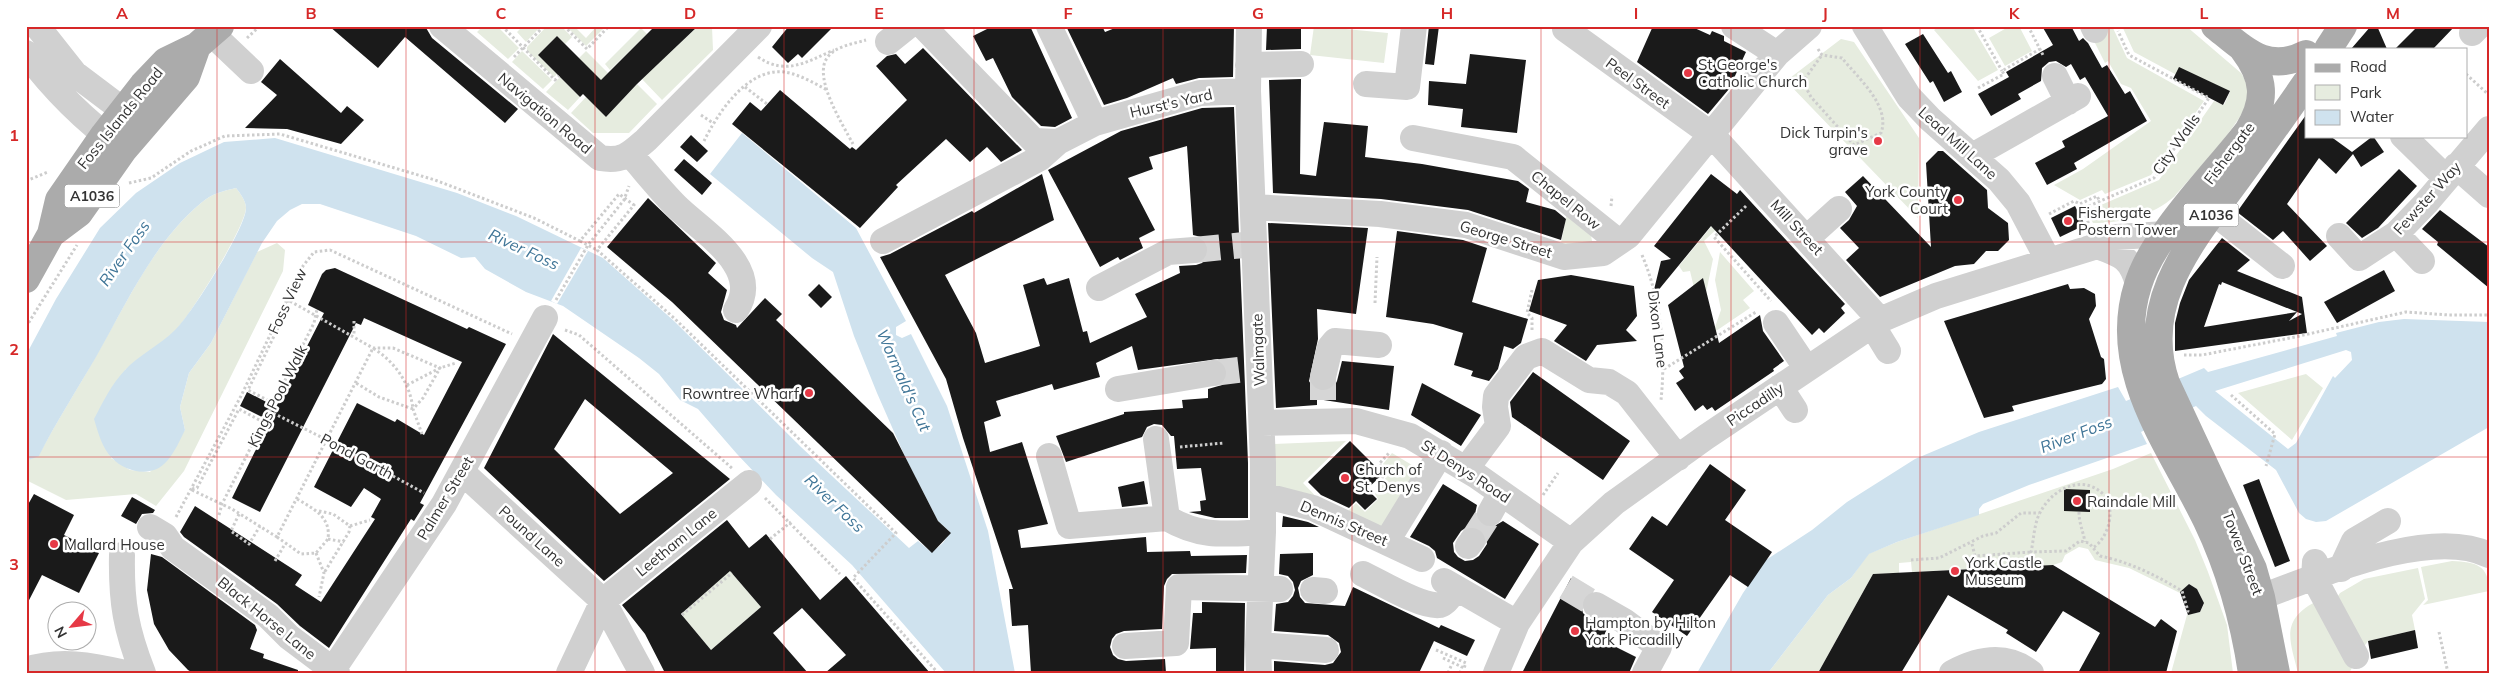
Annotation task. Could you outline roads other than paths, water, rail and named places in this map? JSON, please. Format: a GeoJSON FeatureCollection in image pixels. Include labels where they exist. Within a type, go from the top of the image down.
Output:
{"type":"FeatureCollection","features":[{"type":"Feature","properties":{"kind":"main road","name":"A1036"},"geometry":{"type":"LineString","coordinates":[[2215,26],[2243,49],[2269,62],[2286,62],[2305,54]]}},
{"type":"Feature","properties":{"kind":"main road","name":"Foss Islands Road"},"geometry":{"type":"LineString","coordinates":[[26,279],[51,234],[59,200],[114,142],[133,117],[143,85],[166,61],[210,35]]}},
{"type":"Feature","properties":{"kind":"main road","name":"Fishergate"},"geometry":{"type":"LineString","coordinates":[[2147,382],[2129,328],[2138,284],[2155,249],[2242,139],[2259,110],[2261,100],[2259,75],[2253,62],[2243,49]]}},
{"type":"Feature","properties":{"kind":"main road","name":"Fishergate"},"geometry":{"type":"LineString","coordinates":[[2147,382],[2160,366],[2157,345],[2164,296],[2179,278],[2185,251],[2305,84]]}},
{"type":"Feature","properties":{"kind":"main road","name":"A1036"},"geometry":{"type":"LineString","coordinates":[[2147,382],[2169,419]]}},
{"type":"Feature","properties":{"kind":"main road","name":"Tower Street"},"geometry":{"type":"LineString","coordinates":[[2169,419],[2192,439],[2242,545],[2261,597],[2276,673]]}},
{"type":"Feature","properties":{"kind":"main road","name":"Tower Street"},"geometry":{"type":"LineString","coordinates":[[2169,419],[2178,465],[2207,521],[2237,595],[2247,634],[2252,673]]}},
{"type":"Feature","properties":{"kind":"street"},"geometry":{"type":"LineString","coordinates":[[37,26],[75,74],[133,117]]}},
{"type":"Feature","properties":{"kind":"street","name":"Navigation Road"},"geometry":{"type":"LineString","coordinates":[[442,26],[600,158],[615,161],[638,147]]}},
{"type":"Feature","properties":{"kind":"street"},"geometry":{"type":"LineString","coordinates":[[923,26],[1034,141],[1058,142]]}},
{"type":"Feature","properties":{"kind":"street"},"geometry":{"type":"LineString","coordinates":[[1049,26],[1096,122]]}},
{"type":"Feature","properties":{"kind":"street","name":"Walmgate"},"geometry":{"type":"LineString","coordinates":[[1250,26],[1248,91],[1253,207],[1249,245],[1253,368],[1262,423],[1263,532],[1270,588],[1258,645],[1259,673]]}},
{"type":"Feature","properties":{"kind":"street"},"geometry":{"type":"LineString","coordinates":[[1366,84],[1407,87],[1414,26]]}},
{"type":"Feature","properties":{"kind":"street"},"geometry":{"type":"LineString","coordinates":[[1734,26],[1777,54]]}},
{"type":"Feature","properties":{"kind":"street","name":"Lead Mill Lane"},"geometry":{"type":"LineString","coordinates":[[1865,26],[1909,97],[1930,119],[1974,155],[1999,180],[2018,203],[2031,224],[2048,260]]}},
{"type":"Feature","properties":{"kind":"street","name":"George Street"},"geometry":{"type":"LineString","coordinates":[[1253,207],[1380,214],[1466,225],[1564,257],[1603,253],[1623,239],[1712,136],[1777,54],[1806,28]]}},
{"type":"Feature","properties":{"kind":"street","name":"Peel Street"},"geometry":{"type":"LineString","coordinates":[[1565,29],[1712,136]]}},
{"type":"Feature","properties":{"kind":"street"},"geometry":{"type":"LineString","coordinates":[[210,35],[251,71]]}},
{"type":"Feature","properties":{"kind":"street"},"geometry":{"type":"LineString","coordinates":[[736,310],[742,301],[742,288],[738,272],[731,258],[723,246],[676,206],[660,197],[638,147],[744,36]]}},
{"type":"Feature","properties":{"kind":"street"},"geometry":{"type":"LineString","coordinates":[[26,53],[57,91],[114,142]]}},
{"type":"Feature","properties":{"kind":"street"},"geometry":{"type":"LineString","coordinates":[[1248,65],[1301,64]]}},
{"type":"Feature","properties":{"kind":"street"},"geometry":{"type":"LineString","coordinates":[[1974,155],[2073,99],[2055,76]]}},
{"type":"Feature","properties":{"kind":"street","name":"Hurst's Yard"},"geometry":{"type":"LineString","coordinates":[[883,241],[1040,158],[1058,142],[1096,122],[1200,93],[1248,91]]}},
{"type":"Feature","properties":{"kind":"street","name":"Fewster Way"},"geometry":{"type":"LineString","coordinates":[[2339,236],[2359,258],[2396,234],[2426,203],[2489,129]]}},
{"type":"Feature","properties":{"kind":"street","name":"Mill Street"},"geometry":{"type":"LineString","coordinates":[[1712,136],[1807,238],[1876,322],[1888,351]]}},
{"type":"Feature","properties":{"kind":"street","name":"Chapel Row"},"geometry":{"type":"LineString","coordinates":[[1413,138],[1513,157],[1623,239]]}},
{"type":"Feature","properties":{"kind":"street"},"geometry":{"type":"LineString","coordinates":[[2406,138],[2451,172],[2489,195]]}},
{"type":"Feature","properties":{"kind":"street"},"geometry":{"type":"LineString","coordinates":[[1807,238],[1839,209]]}},
{"type":"Feature","properties":{"kind":"street"},"geometry":{"type":"LineString","coordinates":[[2213,212],[2282,266]]}},
{"type":"Feature","properties":{"kind":"street","name":"Piccadilly"},"geometry":{"type":"LineString","coordinates":[[1496,673],[1517,623],[1556,582],[1571,542],[1614,503],[1876,322],[1936,296],[2097,246],[2116,237],[2166,234]]}},
{"type":"Feature","properties":{"kind":"street"},"geometry":{"type":"LineString","coordinates":[[2396,234],[2422,261]]}},
{"type":"Feature","properties":{"kind":"street"},"geometry":{"type":"LineString","coordinates":[[2097,246],[2120,254],[2128,261],[2134,269],[2138,284]]}},
{"type":"Feature","properties":{"kind":"street"},"geometry":{"type":"LineString","coordinates":[[1098,288],[1168,252],[1194,250]]}},
{"type":"Feature","properties":{"kind":"street"},"geometry":{"type":"LineString","coordinates":[[1771,321],[1807,369]]}},
{"type":"Feature","properties":{"kind":"street","name":"Palmer Street"},"geometry":{"type":"LineString","coordinates":[[334,672],[444,504],[540,327]]}},
{"type":"Feature","properties":{"kind":"street"},"geometry":{"type":"LineString","coordinates":[[1324,399],[1330,347],[1335,341],[1379,345]]}},
{"type":"Feature","properties":{"kind":"street"},"geometry":{"type":"LineString","coordinates":[[1473,460],[1498,426],[1495,414],[1496,396],[1526,356],[1542,352],[1589,380],[1609,382],[1627,393],[1656,427],[1678,458]]}},
{"type":"Feature","properties":{"kind":"street"},"geometry":{"type":"LineString","coordinates":[[1118,389],[1213,373]]}},
{"type":"Feature","properties":{"kind":"street"},"geometry":{"type":"LineString","coordinates":[[1780,388],[1795,410]]}},
{"type":"Feature","properties":{"kind":"street","name":"St Denys Road"},"geometry":{"type":"LineString","coordinates":[[1262,423],[1324,399],[1356,421],[1410,436],[1441,453],[1473,460],[1496,503],[1571,542]]}},
{"type":"Feature","properties":{"kind":"street"},"geometry":{"type":"LineString","coordinates":[[1157,445],[1167,518]]}},
{"type":"Feature","properties":{"kind":"street"},"geometry":{"type":"LineString","coordinates":[[1387,541],[1441,453]]}},
{"type":"Feature","properties":{"kind":"street"},"geometry":{"type":"LineString","coordinates":[[1049,456],[1069,526],[1167,518],[1185,528],[1209,535],[1263,532]]}},
{"type":"Feature","properties":{"kind":"street","name":"Pound Lane"},"geometry":{"type":"LineString","coordinates":[[462,472],[603,601],[642,673]]}},
{"type":"Feature","properties":{"kind":"street","name":"Leetham Lane"},"geometry":{"type":"LineString","coordinates":[[603,601],[749,483]]}},
{"type":"Feature","properties":{"kind":"street","name":"Dennis Street"},"geometry":{"type":"LineString","coordinates":[[1263,494],[1312,508],[1387,541],[1422,559]]}},
{"type":"Feature","properties":{"kind":"street"},"geometry":{"type":"LineString","coordinates":[[2341,569],[2354,541],[2388,522]]}},
{"type":"Feature","properties":{"kind":"street","name":"Black Horse Lane"},"geometry":{"type":"LineString","coordinates":[[158,531],[173,548],[268,616],[293,631],[334,672]]}},
{"type":"Feature","properties":{"kind":"street"},"geometry":{"type":"LineString","coordinates":[[2261,597],[2315,570],[2341,569],[2383,555],[2419,547],[2447,546],[2478,549],[2489,554]]}},
{"type":"Feature","properties":{"kind":"street"},"geometry":{"type":"LineString","coordinates":[[122,555],[121,590],[126,623],[144,673]]}},
{"type":"Feature","properties":{"kind":"street"},"geometry":{"type":"LineString","coordinates":[[2315,570],[2356,656]]}},
{"type":"Feature","properties":{"kind":"street"},"geometry":{"type":"LineString","coordinates":[[1363,574],[1429,605],[1442,604],[1450,597],[1449,584],[1517,623]]}},
{"type":"Feature","properties":{"kind":"street"},"geometry":{"type":"LineString","coordinates":[[1125,646],[1176,643],[1179,587],[1270,588]]}},
{"type":"Feature","properties":{"kind":"street"},"geometry":{"type":"LineString","coordinates":[[568,673],[603,601]]}},
{"type":"Feature","properties":{"kind":"street"},"geometry":{"type":"LineString","coordinates":[[1596,605],[1624,621],[1659,647],[1645,673]]}},
{"type":"Feature","properties":{"kind":"street"},"geometry":{"type":"LineString","coordinates":[[1258,645],[1326,650]]}},
{"type":"Feature","properties":{"kind":"street"},"geometry":{"type":"LineString","coordinates":[[1952,673],[1967,665],[1988,659],[2007,661],[2031,673]]}},
{"type":"Feature","properties":{"kind":"street"},"geometry":{"type":"LineString","coordinates":[[26,670],[40,665],[82,664],[125,673]]}},
{"type":"Feature","properties":{"kind":"water"},"geometry":{"type":"Polygon","coordinates":[[[742,133],[856,228],[906,321],[896,327],[896,335],[902,338],[911,334],[947,406],[988,531],[1015,673],[946,673],[852,565],[776,495],[698,409],[680,400],[659,374],[639,358],[563,306],[526,292],[485,269],[475,257],[461,258],[416,236],[320,204],[302,204],[290,210],[277,221],[262,243],[211,343],[189,373],[180,407],[185,430],[167,461],[154,470],[140,472],[118,463],[106,450],[94,419],[120,376],[175,330],[217,271],[244,218],[246,205],[236,188],[209,197],[184,219],[169,236],[130,295],[39,456],[26,461],[26,355],[56,299],[100,228],[136,193],[180,163],[224,142],[275,138],[457,193],[516,216],[603,258],[674,321],[801,447],[909,548],[918,541],[930,551],[933,550],[945,541],[949,531],[938,521],[906,459],[854,336],[833,272],[812,258],[710,174],[742,133]]]}},
{"type":"Feature","properties":{"kind":"water","name":"River Foss"},"geometry":{"type":"Polygon","coordinates":[[[2404,319],[2489,322],[2489,427],[2326,521],[2316,522],[2306,519],[2299,513],[2276,470],[2206,416],[2196,406],[2141,432],[2147,444],[2029,485],[1983,504],[1979,509],[1979,515],[1897,542],[1869,554],[1851,578],[1828,595],[1768,673],[1697,673],[1743,593],[1766,560],[1812,530],[1847,502],[1915,459],[1979,432],[2118,387],[2126,401],[2204,368],[2208,372],[2337,336],[2336,333],[2379,322],[2404,319]],[[2346,350],[2215,391],[2288,449],[2296,443],[2333,376],[2335,378],[2352,360],[2351,352],[2346,350]]]}},
{"type":"Feature","properties":{"kind":"tunnel"},"geometry":{"type":"LineString","coordinates":[[1194,250],[1244,245]]}},
{"type":"Feature","properties":{"kind":"tunnel"},"geometry":{"type":"LineString","coordinates":[[1213,373],[1247,369]]}},
{"type":"Feature","properties":{"kind":"tunnel"},"geometry":{"type":"LineString","coordinates":[[1323,377],[1323,400]]}},
{"type":"Feature","properties":{"kind":"tunnel"},"geometry":{"type":"LineString","coordinates":[[1472,541],[1490,513]]}},
{"type":"Feature","properties":{"kind":"tunnel"},"geometry":{"type":"LineString","coordinates":[[1566,587],[1596,605]]}},
{"type":"Feature","properties":{"kind":"place","name":"St George's Catholic Church"},"geometry":{"type":"Point","coordinates":[1688,73]}},
{"type":"Feature","properties":{"kind":"place","name":"Dick Turpin's grave"},"geometry":{"type":"Point","coordinates":[1878,141]}},
{"type":"Feature","properties":{"kind":"place","name":"York County Court"},"geometry":{"type":"Point","coordinates":[1958,200]}},
{"type":"Feature","properties":{"kind":"place","name":"Fishergate Postern Tower"},"geometry":{"type":"Point","coordinates":[2068,221]}},
{"type":"Feature","properties":{"kind":"place","name":"Rowntree Wharf"},"geometry":{"type":"Point","coordinates":[809,393]}},
{"type":"Feature","properties":{"kind":"place","name":"Church of St. Denys"},"geometry":{"type":"Point","coordinates":[1345,478]}},
{"type":"Feature","properties":{"kind":"place","name":"Raindale Mill"},"geometry":{"type":"Point","coordinates":[2077,501]}},
{"type":"Feature","properties":{"kind":"place","name":"Mallard House"},"geometry":{"type":"Point","coordinates":[54,544]}},
{"type":"Feature","properties":{"kind":"place","name":"York Castle Museum"},"geometry":{"type":"Point","coordinates":[1955,571]}},
{"type":"Feature","properties":{"kind":"place","name":"Hampton by Hilton York Piccadilly"},"geometry":{"type":"Point","coordinates":[1575,631]}},
{"type":"Feature","properties":{"kind":"water label","name":"Wormald's Cut"},"geometry":{"type":"Point","coordinates":[904,380]}}]}
